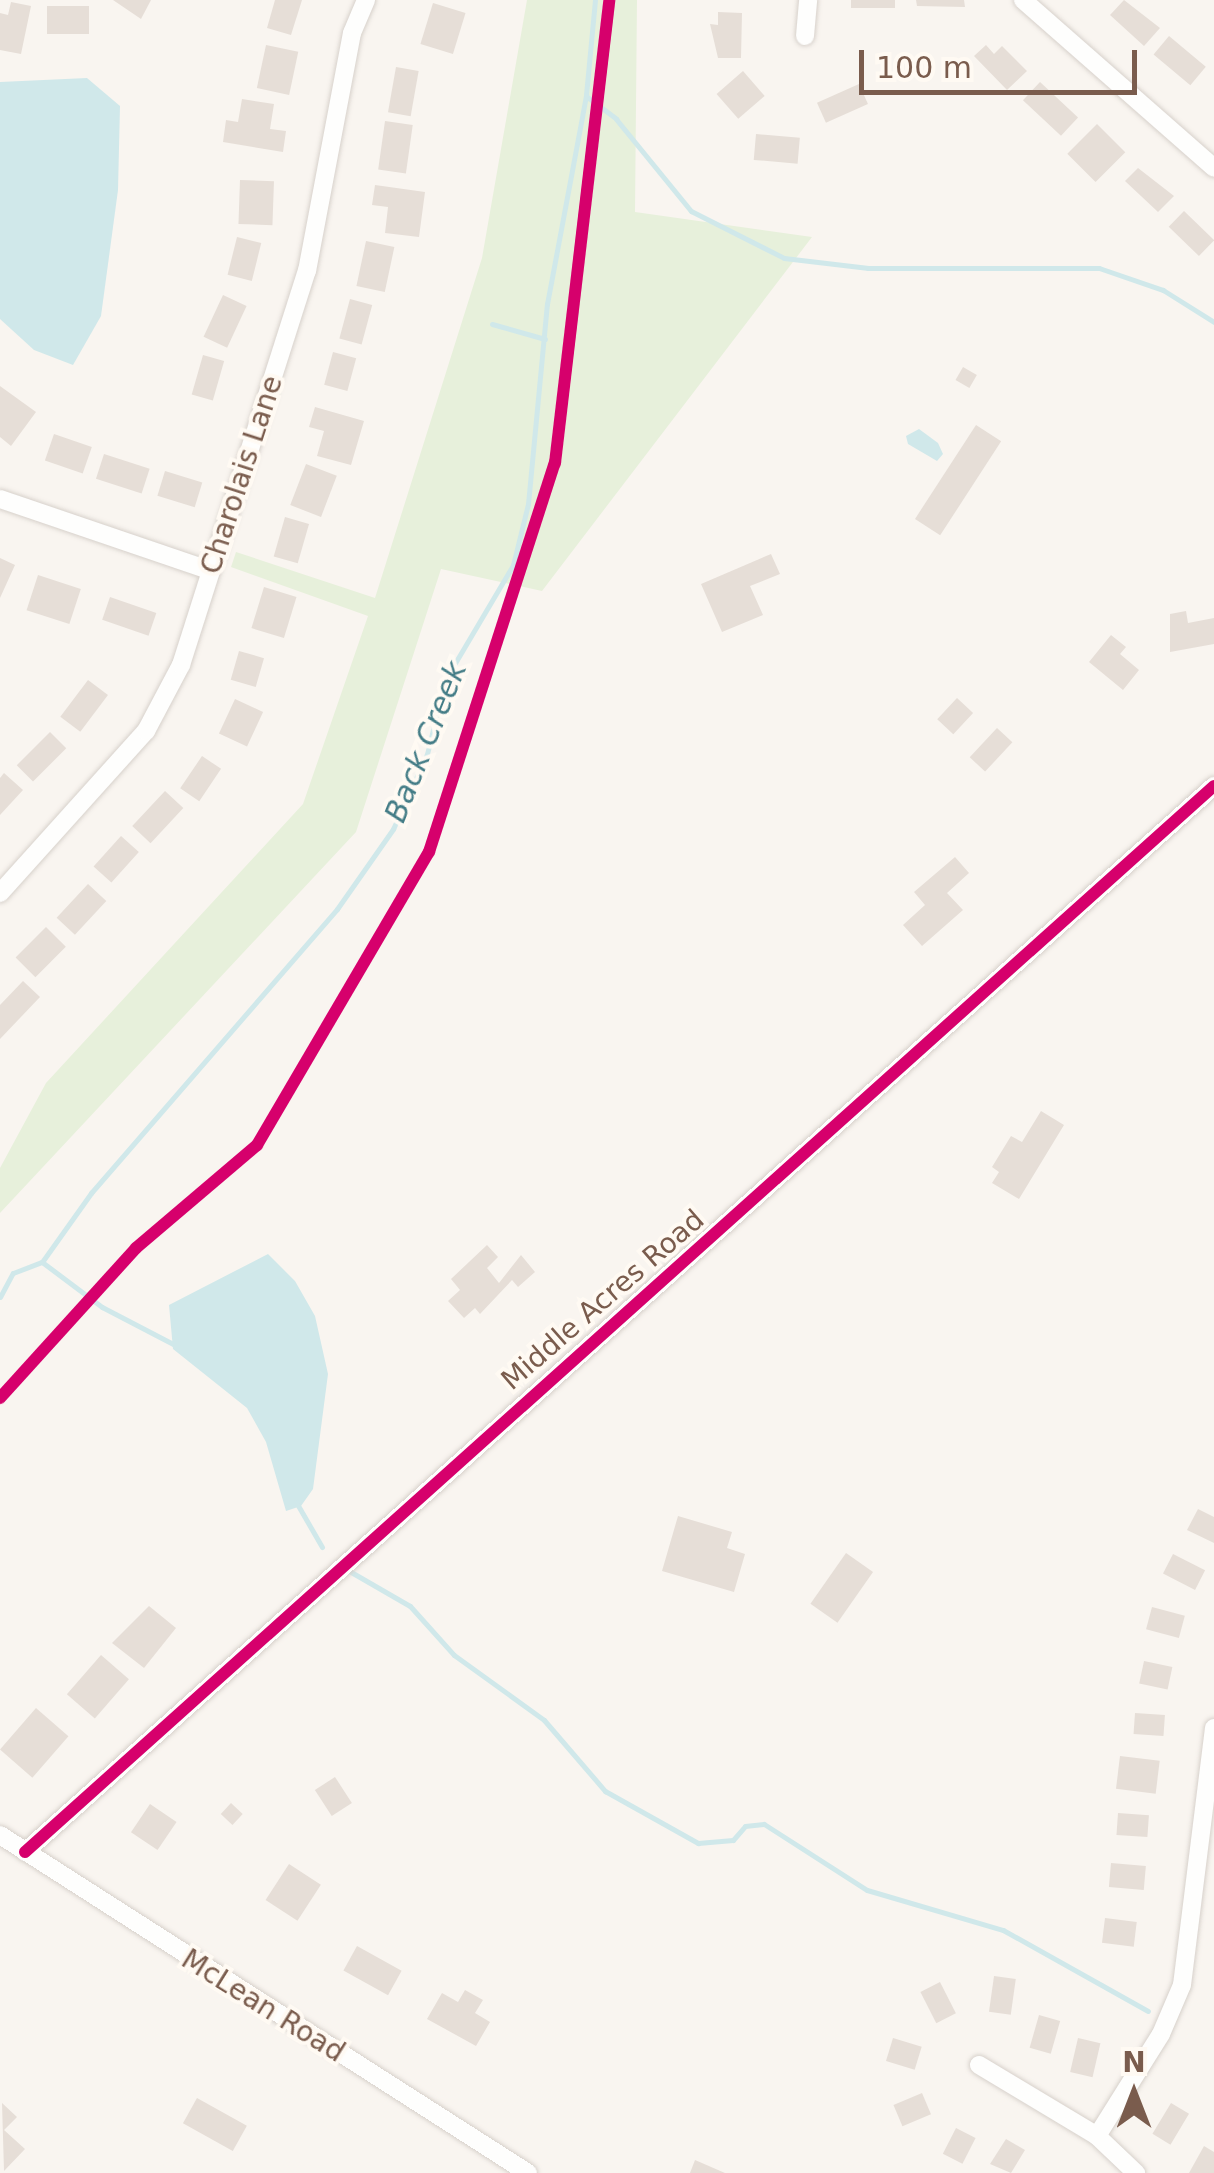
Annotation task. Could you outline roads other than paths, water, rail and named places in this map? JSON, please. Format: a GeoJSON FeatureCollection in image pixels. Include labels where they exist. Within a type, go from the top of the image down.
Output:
{"type":"FeatureCollection","features":[{"type":"Feature","properties":{"kind":"street","name":"Charolais Lane"},"geometry":{"type":"LineString","coordinates":[[0,892],[146,731],[181,666],[307,272],[352,32],[366,0]]}},
{"type":"Feature","properties":{"kind":"street"},"geometry":{"type":"LineString","coordinates":[[805,36],[808,0]]}},
{"type":"Feature","properties":{"kind":"street"},"geometry":{"type":"LineString","coordinates":[[1023,0],[1214,168]]}},
{"type":"Feature","properties":{"kind":"street"},"geometry":{"type":"LineString","coordinates":[[0,500],[211,571]]}},
{"type":"Feature","properties":{"kind":"street","name":"Middle Acres Road"},"geometry":{"type":"LineString","coordinates":[[25,1852],[1214,786]]}},
{"type":"Feature","properties":{"kind":"street"},"geometry":{"type":"LineString","coordinates":[[1097,2136],[1162,2034],[1182,1985],[1209,1826],[1214,1728]]}},
{"type":"Feature","properties":{"kind":"street","name":"McLean Road"},"geometry":{"type":"LineString","coordinates":[[0,1835],[528,2173]]}},
{"type":"Feature","properties":{"kind":"street"},"geometry":{"type":"LineString","coordinates":[[979,2065],[1097,2136],[1136,2173]]}},
{"type":"Feature","properties":{"kind":"water"},"geometry":{"type":"Polygon","coordinates":[[[87,78],[120,106],[118,190],[101,316],[73,365],[34,350],[0,319],[0,82],[87,78]]]}},
{"type":"Feature","properties":{"kind":"water"},"geometry":{"type":"Polygon","coordinates":[[[919,429],[938,443],[943,454],[937,461],[908,444],[906,436],[919,429]]]}},
{"type":"Feature","properties":{"kind":"water"},"geometry":{"type":"Polygon","coordinates":[[[268,1254],[295,1281],[315,1316],[328,1374],[313,1489],[301,1506],[286,1511],[266,1442],[247,1408],[173,1349],[169,1305],[268,1254]]]}},
{"type":"Feature","properties":{"kind":"waterway","name":"Back Creek"},"geometry":{"type":"LineString","coordinates":[[0,1297],[13,1273],[42,1262],[91,1193],[337,909],[393,829],[427,754],[445,680],[513,565],[528,504],[547,304],[586,95],[595,0]]}},
{"type":"Feature","properties":{"kind":"waterway"},"geometry":{"type":"LineString","coordinates":[[586,96],[616,119],[691,211],[784,258],[868,268],[1099,268],[1163,290],[1214,322]]}},
{"type":"Feature","properties":{"kind":"waterway"},"geometry":{"type":"LineString","coordinates":[[492,324],[545,339]]}},
{"type":"Feature","properties":{"kind":"waterway"},"geometry":{"type":"LineString","coordinates":[[42,1262],[102,1307],[177,1346]]}},
{"type":"Feature","properties":{"kind":"waterway"},"geometry":{"type":"LineString","coordinates":[[296,1502],[322,1547]]}},
{"type":"Feature","properties":{"kind":"waterway"},"geometry":{"type":"LineString","coordinates":[[351,1572],[410,1606],[454,1655],[544,1720],[605,1791],[698,1843],[733,1840],[745,1826],[764,1824],[867,1890],[1003,1930],[1148,2011]]}}]}
